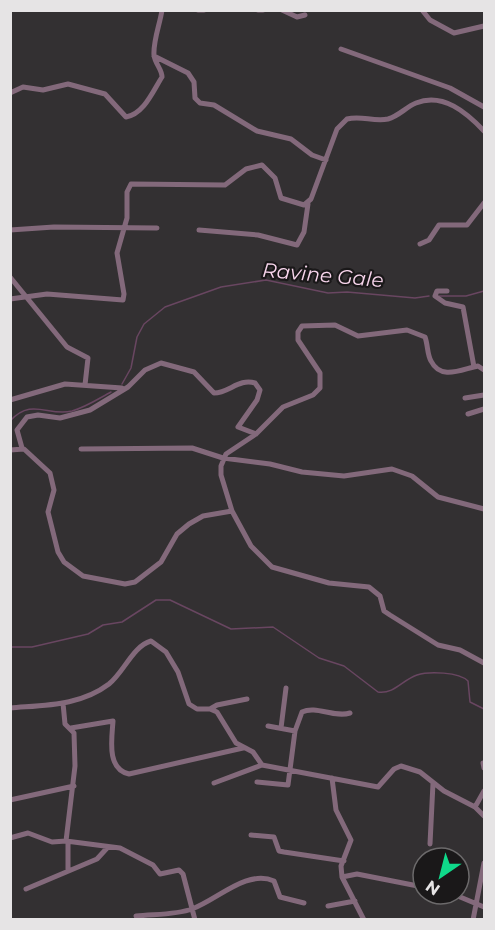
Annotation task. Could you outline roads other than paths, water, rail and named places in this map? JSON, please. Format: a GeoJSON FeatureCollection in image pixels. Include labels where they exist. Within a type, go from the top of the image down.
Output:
{"type":"FeatureCollection","features":[{"type":"Feature","properties":{"kind":"street"},"geometry":{"type":"LineString","coordinates":[[10,93],[23,87],[43,90],[68,84],[105,94],[119,112],[126,117],[133,116],[141,110],[162,77],[154,56],[162,10]]}},
{"type":"Feature","properties":{"kind":"street"},"geometry":{"type":"LineString","coordinates":[[198,10],[204,10]]}},
{"type":"Feature","properties":{"kind":"street"},"geometry":{"type":"LineString","coordinates":[[258,10],[263,10]]}},
{"type":"Feature","properties":{"kind":"street"},"geometry":{"type":"LineString","coordinates":[[282,10],[297,17],[305,15]]}},
{"type":"Feature","properties":{"kind":"street"},"geometry":{"type":"LineString","coordinates":[[422,10],[427,18],[454,33],[484,26]]}},
{"type":"Feature","properties":{"kind":"street"},"geometry":{"type":"LineString","coordinates":[[341,49],[450,88],[484,107]]}},
{"type":"Feature","properties":{"kind":"street"},"geometry":{"type":"LineString","coordinates":[[154,56],[188,73],[194,82],[195,98],[200,103],[214,105],[257,131],[291,139],[312,155],[326,160]]}},
{"type":"Feature","properties":{"kind":"street"},"geometry":{"type":"LineString","coordinates":[[199,230],[258,236],[297,245],[304,232],[308,204],[337,129],[346,119],[360,117],[385,120],[423,100],[435,100],[453,105],[473,119],[484,131]]}},
{"type":"Feature","properties":{"kind":"street"},"geometry":{"type":"LineString","coordinates":[[10,298],[47,294],[123,300],[117,253],[128,209],[127,189],[131,184],[225,185],[255,165],[262,165],[271,171],[283,199],[300,205],[308,204]]}},
{"type":"Feature","properties":{"kind":"street"},"geometry":{"type":"LineString","coordinates":[[420,244],[429,240],[439,225],[466,225],[484,203]]}},
{"type":"Feature","properties":{"kind":"street"},"geometry":{"type":"LineString","coordinates":[[10,230],[54,227],[157,228]]}},
{"type":"Feature","properties":{"kind":"street"},"geometry":{"type":"LineString","coordinates":[[10,277],[66,347],[88,358],[85,385]]}},
{"type":"Feature","properties":{"kind":"street"},"geometry":{"type":"LineString","coordinates":[[447,291],[437,291],[435,296],[445,303],[463,308],[474,367]]}},
{"type":"Feature","properties":{"kind":"street"},"geometry":{"type":"LineString","coordinates":[[484,368],[474,367],[450,373],[440,370],[430,359],[425,338],[412,331],[358,336],[335,325],[303,325],[297,332],[298,340],[320,373],[320,388],[313,396],[284,407],[256,434],[223,458],[221,475],[232,511],[251,546],[272,567],[329,583],[369,587],[380,596],[387,613],[438,645],[460,650],[484,663]]}},
{"type":"Feature","properties":{"kind":"street"},"geometry":{"type":"LineString","coordinates":[[10,400],[60,385],[128,387],[151,366],[161,363],[194,372],[214,393],[250,381],[258,386],[260,395],[238,427],[256,434]]}},
{"type":"Feature","properties":{"kind":"street"},"geometry":{"type":"LineString","coordinates":[[122,388],[113,397],[90,410],[67,417],[27,417],[17,430],[22,448],[50,473],[54,490],[48,512],[58,552],[64,562],[83,576],[125,584],[135,582],[161,562],[177,534],[189,524],[203,516],[232,511]]}},
{"type":"Feature","properties":{"kind":"street"},"geometry":{"type":"LineString","coordinates":[[465,398],[484,395]]}},
{"type":"Feature","properties":{"kind":"street"},"geometry":{"type":"LineString","coordinates":[[468,414],[484,409]]}},
{"type":"Feature","properties":{"kind":"street"},"geometry":{"type":"LineString","coordinates":[[10,450],[22,448]]}},
{"type":"Feature","properties":{"kind":"street"},"geometry":{"type":"LineString","coordinates":[[81,449],[181,448],[204,450],[223,458],[270,464],[302,472],[344,476],[365,475],[384,469],[397,470],[412,476],[436,496],[484,509]]}},
{"type":"Feature","properties":{"kind":"street"},"geometry":{"type":"LineString","coordinates":[[10,708],[85,699],[108,684],[141,646],[152,641],[161,646],[172,662],[189,704],[196,709],[210,709],[247,699]]}},
{"type":"Feature","properties":{"kind":"street"},"geometry":{"type":"LineString","coordinates":[[281,728],[286,688]]}},
{"type":"Feature","properties":{"kind":"street"},"geometry":{"type":"LineString","coordinates":[[63,703],[65,724],[74,733],[74,786],[67,842],[69,871]]}},
{"type":"Feature","properties":{"kind":"street"},"geometry":{"type":"LineString","coordinates":[[210,709],[219,716],[234,741],[253,752],[262,765]]}},
{"type":"Feature","properties":{"kind":"street"},"geometry":{"type":"LineString","coordinates":[[257,783],[287,786],[291,771],[294,731],[300,715],[306,710],[338,715],[350,713]]}},
{"type":"Feature","properties":{"kind":"street"},"geometry":{"type":"LineString","coordinates":[[71,728],[113,721],[112,755],[119,770],[129,774],[243,748]]}},
{"type":"Feature","properties":{"kind":"street"},"geometry":{"type":"LineString","coordinates":[[268,726],[294,731]]}},
{"type":"Feature","properties":{"kind":"street"},"geometry":{"type":"LineString","coordinates":[[214,783],[262,765],[378,787],[394,769],[401,766],[420,772],[433,783],[475,807],[484,816]]}},
{"type":"Feature","properties":{"kind":"street"},"geometry":{"type":"LineString","coordinates":[[332,778],[336,810],[351,840],[344,861],[342,877],[364,920]]}},
{"type":"Feature","properties":{"kind":"street"},"geometry":{"type":"LineString","coordinates":[[430,844],[433,783]]}},
{"type":"Feature","properties":{"kind":"street"},"geometry":{"type":"LineString","coordinates":[[10,800],[74,786]]}},
{"type":"Feature","properties":{"kind":"street"},"geometry":{"type":"LineString","coordinates":[[475,807],[484,791]]}},
{"type":"Feature","properties":{"kind":"street"},"geometry":{"type":"LineString","coordinates":[[10,838],[28,833],[52,842],[108,847],[133,854],[153,866],[160,874],[179,870],[183,874],[195,920]]}},
{"type":"Feature","properties":{"kind":"street"},"geometry":{"type":"LineString","coordinates":[[251,835],[274,837],[279,850],[284,852],[344,861]]}},
{"type":"Feature","properties":{"kind":"street"},"geometry":{"type":"LineString","coordinates":[[26,889],[101,858],[108,847]]}},
{"type":"Feature","properties":{"kind":"street"},"geometry":{"type":"LineString","coordinates":[[473,920],[484,863]]}},
{"type":"Feature","properties":{"kind":"street"},"geometry":{"type":"LineString","coordinates":[[342,877],[357,874],[411,885]]}},
{"type":"Feature","properties":{"kind":"street"},"geometry":{"type":"LineString","coordinates":[[136,916],[191,909],[239,885],[258,879],[274,881],[278,895],[282,898],[304,903]]}},
{"type":"Feature","properties":{"kind":"street"},"geometry":{"type":"LineString","coordinates":[[328,906],[355,901]]}},
{"type":"Feature","properties":{"kind":"street"},"geometry":{"type":"LineString","coordinates":[[471,902],[484,907]]}},
{"type":"Feature","properties":{"kind":"waterway","name":"Ravine Gale"},"geometry":{"type":"LineString","coordinates":[[122,384],[131,368],[137,337],[144,324],[165,307],[221,287],[266,280],[328,293],[347,292],[415,298],[429,296]]}},
{"type":"Feature","properties":{"kind":"waterway","name":"Ravine Gale"},"geometry":{"type":"LineString","coordinates":[[439,296],[466,296],[484,291]]}},
{"type":"Feature","properties":{"kind":"waterway","name":"Ravine Gale"},"geometry":{"type":"LineString","coordinates":[[10,421],[26,410],[72,411],[111,392]]}},
{"type":"Feature","properties":{"kind":"waterway"},"geometry":{"type":"LineString","coordinates":[[10,647],[32,647],[88,634],[103,625],[122,622],[156,600],[170,600],[231,629],[273,627],[319,658],[344,666],[378,692],[394,689],[412,677],[422,674],[444,673],[464,678],[468,681],[470,702],[484,709]]}}]}
